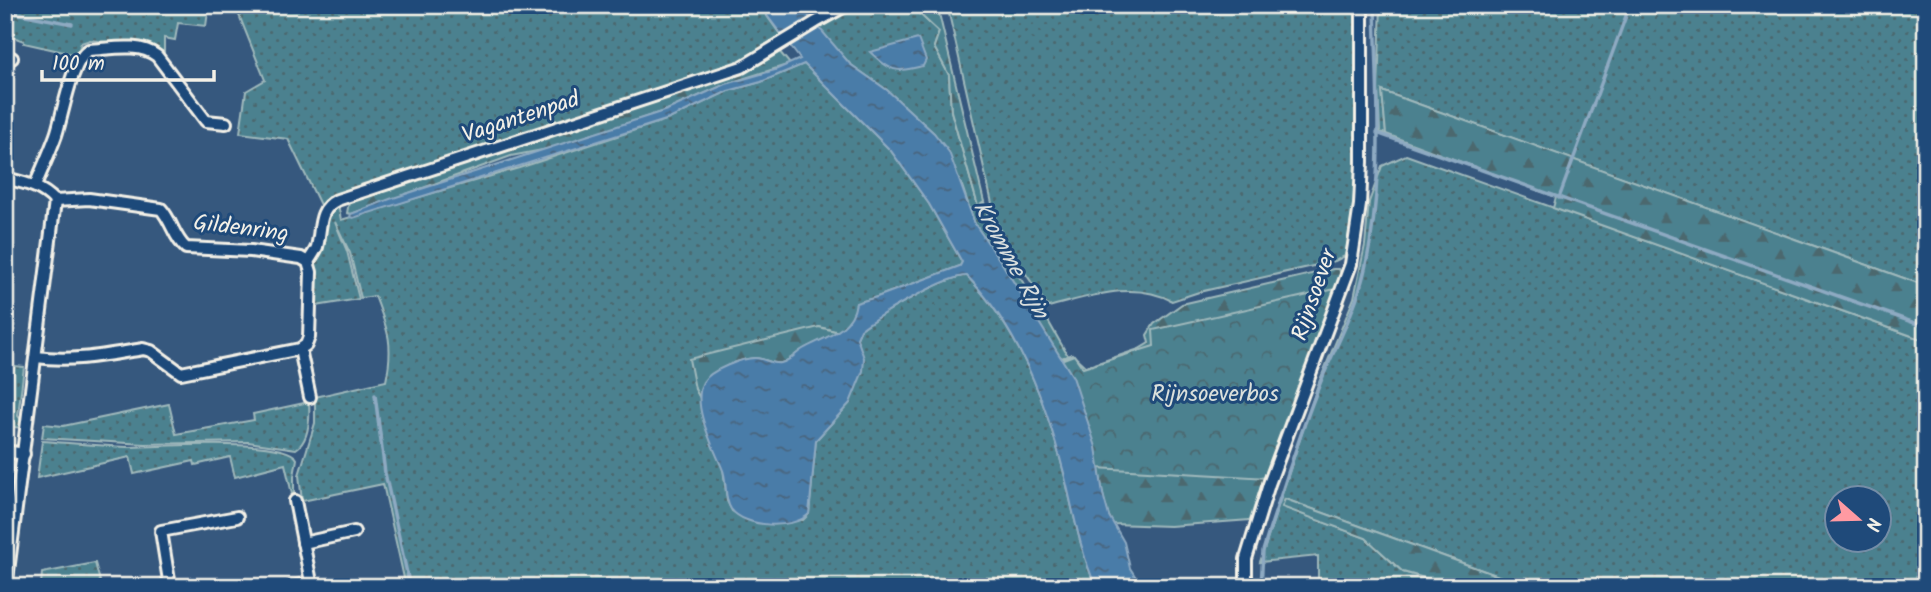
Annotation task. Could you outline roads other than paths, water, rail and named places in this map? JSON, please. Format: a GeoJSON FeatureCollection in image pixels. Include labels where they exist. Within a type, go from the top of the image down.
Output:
{"type":"FeatureCollection","features":[{"type":"Feature","properties":{"kind":"street","name":"Vagantenpad"},"geometry":{"type":"LineString","coordinates":[[308,262],[317,249],[322,214],[329,204],[337,200],[742,67],[816,22],[852,5]]}},
{"type":"Feature","properties":{"kind":"street","name":"Rijnsoever"},"geometry":{"type":"LineString","coordinates":[[1246,587],[1247,559],[1269,484],[1351,264],[1362,162],[1362,5]]}},
{"type":"Feature","properties":{"kind":"street"},"geometry":{"type":"LineString","coordinates":[[35,186],[56,135],[66,96],[82,54],[89,50],[149,50],[157,56],[206,121],[226,123]]}},
{"type":"Feature","properties":{"kind":"street"},"geometry":{"type":"LineString","coordinates":[[5,178],[35,186],[55,201],[6,587]]}},
{"type":"Feature","properties":{"kind":"street","name":"Gildenring"},"geometry":{"type":"LineString","coordinates":[[55,201],[89,199],[161,209],[168,216],[180,243],[187,248],[251,251],[301,258],[308,262],[311,272],[309,337],[306,345],[300,348],[310,397]]}},
{"type":"Feature","properties":{"kind":"street"},"geometry":{"type":"LineString","coordinates":[[36,357],[58,360],[90,358],[142,349],[151,351],[181,373],[300,348]]}},
{"type":"Feature","properties":{"kind":"street"},"geometry":{"type":"LineString","coordinates":[[5,451],[24,454]]}},
{"type":"Feature","properties":{"kind":"street"},"geometry":{"type":"LineString","coordinates":[[291,587],[311,585],[295,501]]}},
{"type":"Feature","properties":{"kind":"street"},"geometry":{"type":"LineString","coordinates":[[170,587],[161,531],[237,517]]}},
{"type":"Feature","properties":{"kind":"street"},"geometry":{"type":"LineString","coordinates":[[303,543],[354,532]]}},
{"type":"Feature","properties":{"kind":"water"},"geometry":{"type":"Polygon","coordinates":[[[759,5],[802,5],[815,26],[850,64],[887,90],[934,133],[949,152],[975,224],[1073,377],[1096,447],[1109,516],[1124,542],[1130,568],[1142,587],[1096,587],[1081,545],[1057,447],[1039,394],[1002,319],[967,276],[957,277],[929,289],[861,329],[857,338],[864,358],[863,371],[850,403],[816,440],[809,514],[792,523],[769,525],[747,520],[731,509],[724,473],[701,414],[700,391],[703,382],[712,373],[735,362],[759,358],[774,363],[784,362],[843,327],[853,313],[856,303],[960,266],[962,262],[929,204],[891,151],[804,64],[761,82],[728,91],[669,119],[350,217],[351,214],[390,199],[667,110],[726,84],[775,70],[800,59],[759,5]]]}},
{"type":"Feature","properties":{"kind":"water"},"geometry":{"type":"Polygon","coordinates":[[[918,39],[926,60],[923,66],[906,70],[894,69],[883,64],[870,52],[918,39]]]}},
{"type":"Feature","properties":{"kind":"waterway"},"geometry":{"type":"LineString","coordinates":[[1261,587],[1263,551],[1270,528],[1312,403],[1356,301],[1368,254],[1377,183],[1375,5]]}},
{"type":"Feature","properties":{"kind":"waterway"},"geometry":{"type":"LineString","coordinates":[[1375,9],[1388,5]]}},
{"type":"Feature","properties":{"kind":"waterway"},"geometry":{"type":"LineString","coordinates":[[1559,198],[1630,5]]}},
{"type":"Feature","properties":{"kind":"waterway"},"geometry":{"type":"LineString","coordinates":[[5,11],[72,24]]}},
{"type":"Feature","properties":{"kind":"waterway"},"geometry":{"type":"LineString","coordinates":[[1377,133],[1926,327]]}},
{"type":"Feature","properties":{"kind":"waterway"},"geometry":{"type":"LineString","coordinates":[[375,395],[385,473],[410,587]]}},
{"type":"Feature","properties":{"kind":"water label","name":"Kromme Rijn"},"geometry":{"type":"Point","coordinates":[1010,260]}},
{"type":"Feature","properties":{"kind":"park label","name":"Rijnsoeverbos"},"geometry":{"type":"Point","coordinates":[1215,395]}}]}
